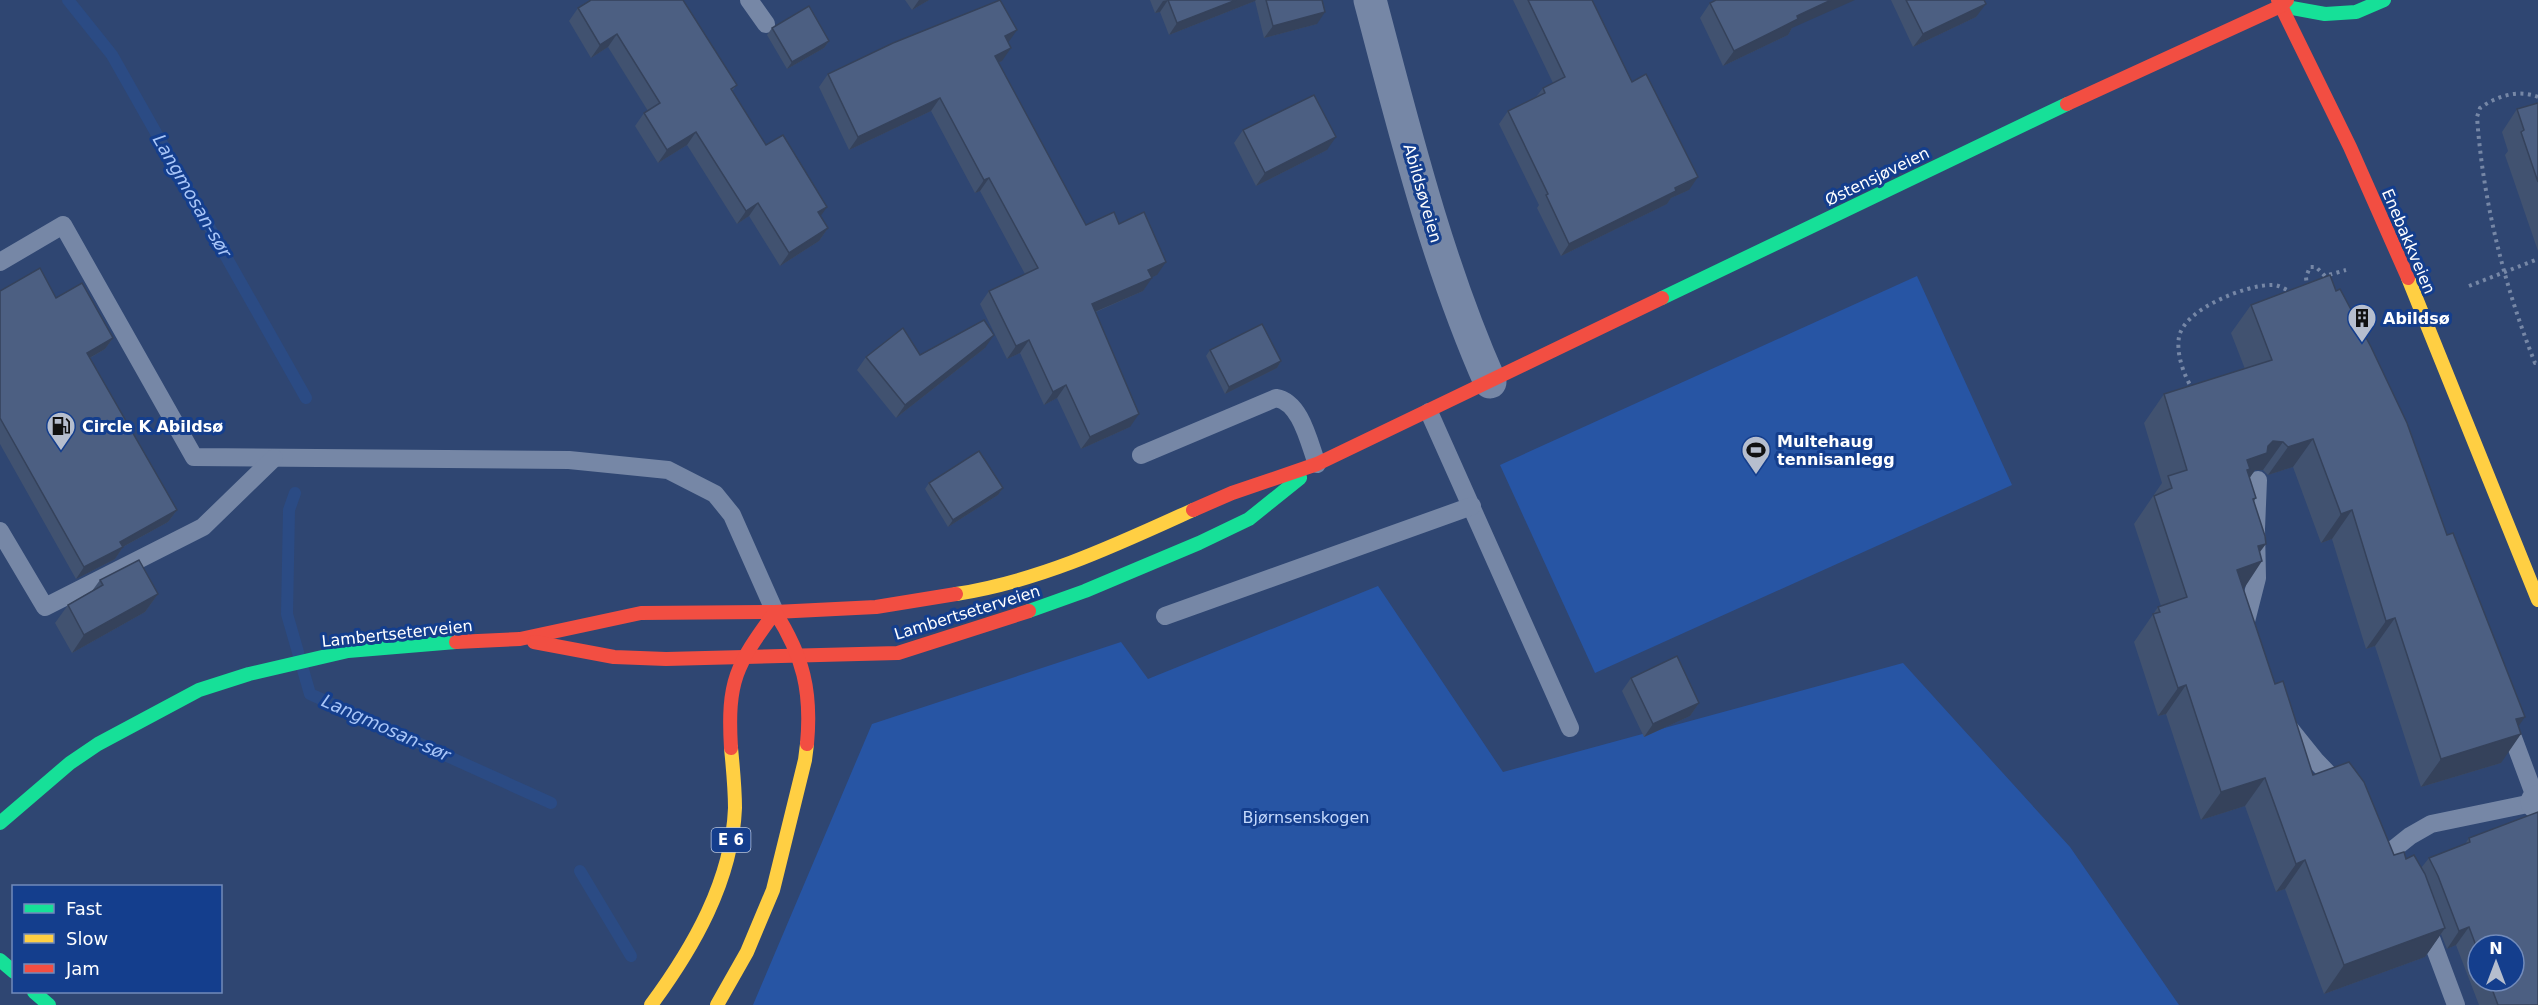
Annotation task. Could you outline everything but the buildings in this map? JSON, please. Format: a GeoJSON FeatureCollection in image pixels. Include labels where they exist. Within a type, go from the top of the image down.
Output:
{"type":"FeatureCollection","features":[{"type":"Feature","properties":{"kind":"main road"},"geometry":{"type":"LineString","coordinates":[[2282,2],[2325,14],[2356,12],[2384,0]]}},
{"type":"Feature","properties":{"kind":"main road","name":"Østensjøveien"},"geometry":{"type":"LineString","coordinates":[[1490,382],[1997,136],[2282,2]]}},
{"type":"Feature","properties":{"kind":"main road","name":"Enebakkveien"},"geometry":{"type":"LineString","coordinates":[[2282,2],[2398,254],[2538,600]]}},
{"type":"Feature","properties":{"kind":"main road","name":"Lambertseterveien"},"geometry":{"type":"LineString","coordinates":[[0,823],[69,763],[165,707],[200,690],[249,674],[348,651],[422,644],[520,639],[641,613],[775,612],[876,607],[971,592],[1030,578],[1098,553],[1232,493],[1317,464],[1490,382]]}},
{"type":"Feature","properties":{"kind":"main road","name":"Lambertseterveien"},"geometry":{"type":"LineString","coordinates":[[520,639],[614,657],[743,658],[898,653],[984,627],[1086,591],[1199,543],[1249,519],[1317,464]]}},
{"type":"Feature","properties":{"kind":"main road"},"geometry":{"type":"LineString","coordinates":[[717,1005],[747,952],[773,890],[805,760],[809,721],[805,677],[792,639],[775,612]]}},
{"type":"Feature","properties":{"kind":"main road","name":"E 6"},"geometry":{"type":"LineString","coordinates":[[651,1005],[666,985],[703,922],[728,858],[736,794],[730,751],[732,690],[743,658],[775,612]]}},
{"type":"Feature","properties":{"kind":"main road"},"geometry":{"type":"LineString","coordinates":[[0,960],[12,970]]}},
{"type":"Feature","properties":{"kind":"main road"},"geometry":{"type":"LineString","coordinates":[[35,993],[50,1005]]}},
{"type":"Feature","properties":{"kind":"street","name":"Abildsøveien"},"geometry":{"type":"LineString","coordinates":[[1370,0],[1439,246],[1473,344],[1490,382]]}},
{"type":"Feature","properties":{"kind":"lane"},"geometry":{"type":"LineString","coordinates":[[749,0],[766,24]]}},
{"type":"Feature","properties":{"kind":"lane"},"geometry":{"type":"LineString","coordinates":[[0,262],[63,225],[194,457],[569,460],[668,470],[715,494],[732,515],[775,612]]}},
{"type":"Feature","properties":{"kind":"lane"},"geometry":{"type":"LineString","coordinates":[[1141,455],[1276,398],[1284,399],[1289,403],[1298,416],[1317,464]]}},
{"type":"Feature","properties":{"kind":"lane"},"geometry":{"type":"LineString","coordinates":[[1428,412],[1570,728]]}},
{"type":"Feature","properties":{"kind":"lane"},"geometry":{"type":"LineString","coordinates":[[0,531],[45,607],[203,527],[274,458]]}},
{"type":"Feature","properties":{"kind":"lane"},"geometry":{"type":"LineString","coordinates":[[2247,650],[2244,631],[2246,617],[2258,578],[2256,529],[2258,480]]}},
{"type":"Feature","properties":{"kind":"lane"},"geometry":{"type":"LineString","coordinates":[[1165,615],[1472,506]]}},
{"type":"Feature","properties":{"kind":"lane"},"geometry":{"type":"LineString","coordinates":[[2378,836],[2392,857],[2410,836],[2431,824],[2538,803],[2499,699]]}},
{"type":"Feature","properties":{"kind":"lane"},"geometry":{"type":"LineString","coordinates":[[2279,712],[2298,740],[2353,803]]}},
{"type":"Feature","properties":{"kind":"lane"},"geometry":{"type":"LineString","coordinates":[[2418,906],[2456,1005]]}},
{"type":"Feature","properties":{"kind":"path"},"geometry":{"type":"LineString","coordinates":[[2538,97],[2530,94],[2505,96],[2480,108],[2477,117],[2491,213],[2504,272],[2529,347],[2535,363],[2538,363]]}},
{"type":"Feature","properties":{"kind":"path"},"geometry":{"type":"LineString","coordinates":[[2469,286],[2538,259]]}},
{"type":"Feature","properties":{"kind":"path"},"geometry":{"type":"LineString","coordinates":[[2306,294],[2310,267],[2316,267],[2325,276],[2346,270]]}},
{"type":"Feature","properties":{"kind":"path"},"geometry":{"type":"LineString","coordinates":[[2199,395],[2192,389],[2179,352],[2179,336],[2187,321],[2226,297],[2252,288],[2274,284],[2298,296]]}},
{"type":"Feature","properties":{"kind":"path"},"geometry":{"type":"LineString","coordinates":[[2306,288],[2312,297]]}},
{"type":"Feature","properties":{"kind":"green space","name":"Multehaug tennisanlegg"},"geometry":{"type":"Polygon","coordinates":[[[1917,276],[2012,485],[1595,673],[1500,465],[1917,276]]]}},
{"type":"Feature","properties":{"kind":"green space","name":"Bjørnsenskogen"},"geometry":{"type":"Polygon","coordinates":[[[1378,586],[1503,772],[1903,663],[2070,847],[2179,1005],[753,1005],[872,724],[1121,642],[1148,679],[1378,586]]]}},
{"type":"Feature","properties":{"kind":"waterway","name":"Langmosan-sør"},"geometry":{"type":"LineString","coordinates":[[68,0],[112,55],[306,398]]}},
{"type":"Feature","properties":{"kind":"waterway","name":"Langmosan-sør"},"geometry":{"type":"LineString","coordinates":[[295,493],[289,510],[287,614],[310,694],[551,803]]}},
{"type":"Feature","properties":{"kind":"waterway","name":"Langmosan-sør"},"geometry":{"type":"LineString","coordinates":[[580,871],[631,956]]}},
{"type":"Feature","properties":{"kind":"traffic: fast"},"geometry":{"type":"LineString","coordinates":[[2281,6],[2325,14],[2356,12],[2384,0]]}},
{"type":"Feature","properties":{"kind":"traffic: fast"},"geometry":{"type":"LineString","coordinates":[[1662,298],[2067,104]]}},
{"type":"Feature","properties":{"kind":"traffic: fast"},"geometry":{"type":"LineString","coordinates":[[1029,611],[1085,591],[1199,543],[1249,519],[1300,478]]}},
{"type":"Feature","properties":{"kind":"traffic: fast"},"geometry":{"type":"LineString","coordinates":[[0,823],[70,763],[98,744],[199,690],[249,674],[348,651],[456,642]]}},
{"type":"Feature","properties":{"kind":"traffic: fast"},"geometry":{"type":"LineString","coordinates":[[0,960],[12,970]]}},
{"type":"Feature","properties":{"kind":"traffic: fast"},"geometry":{"type":"LineString","coordinates":[[35,993],[49,1005]]}},
{"type":"Feature","properties":{"kind":"traffic: slow"},"geometry":{"type":"LineString","coordinates":[[2408,278],[2538,600]]}},
{"type":"Feature","properties":{"kind":"traffic: slow"},"geometry":{"type":"LineString","coordinates":[[956,594],[1048,571],[1106,549],[1193,510]]}},
{"type":"Feature","properties":{"kind":"traffic: slow"},"geometry":{"type":"LineString","coordinates":[[717,1005],[747,952],[773,890],[807,744]]}},
{"type":"Feature","properties":{"kind":"traffic: slow"},"geometry":{"type":"LineString","coordinates":[[651,1005],[695,937],[708,912],[727,862],[735,808],[731,748]]}},
{"type":"Feature","properties":{"kind":"traffic: jam"},"geometry":{"type":"LineString","coordinates":[[2278,0],[2350,147],[2408,278]]}},
{"type":"Feature","properties":{"kind":"traffic: jam"},"geometry":{"type":"LineString","coordinates":[[2067,104],[2281,6],[2287,0]]}},
{"type":"Feature","properties":{"kind":"traffic: jam"},"geometry":{"type":"LineString","coordinates":[[1193,510],[1232,493],[1317,464],[1662,298]]}},
{"type":"Feature","properties":{"kind":"traffic: jam"},"geometry":{"type":"LineString","coordinates":[[456,642],[520,639],[641,613],[775,612],[876,607],[956,594]]}},
{"type":"Feature","properties":{"kind":"traffic: jam"},"geometry":{"type":"LineString","coordinates":[[534,642],[614,657],[666,659],[898,653],[1029,611]]}},
{"type":"Feature","properties":{"kind":"traffic: jam"},"geometry":{"type":"LineString","coordinates":[[731,748],[731,706],[737,675],[751,646],[775,612],[793,644],[803,675],[808,707],[807,744]]}},
{"type":"Feature","properties":{"kind":"place","name":"Abildsø"},"geometry":{"type":"Point","coordinates":[2362,344]}},
{"type":"Feature","properties":{"kind":"place","name":"Circle K Abildsø"},"geometry":{"type":"Point","coordinates":[61,452]}},
{"type":"Feature","properties":{"kind":"place","name":"Multehaug tennisanlegg"},"geometry":{"type":"Point","coordinates":[1756,476]}}]}
